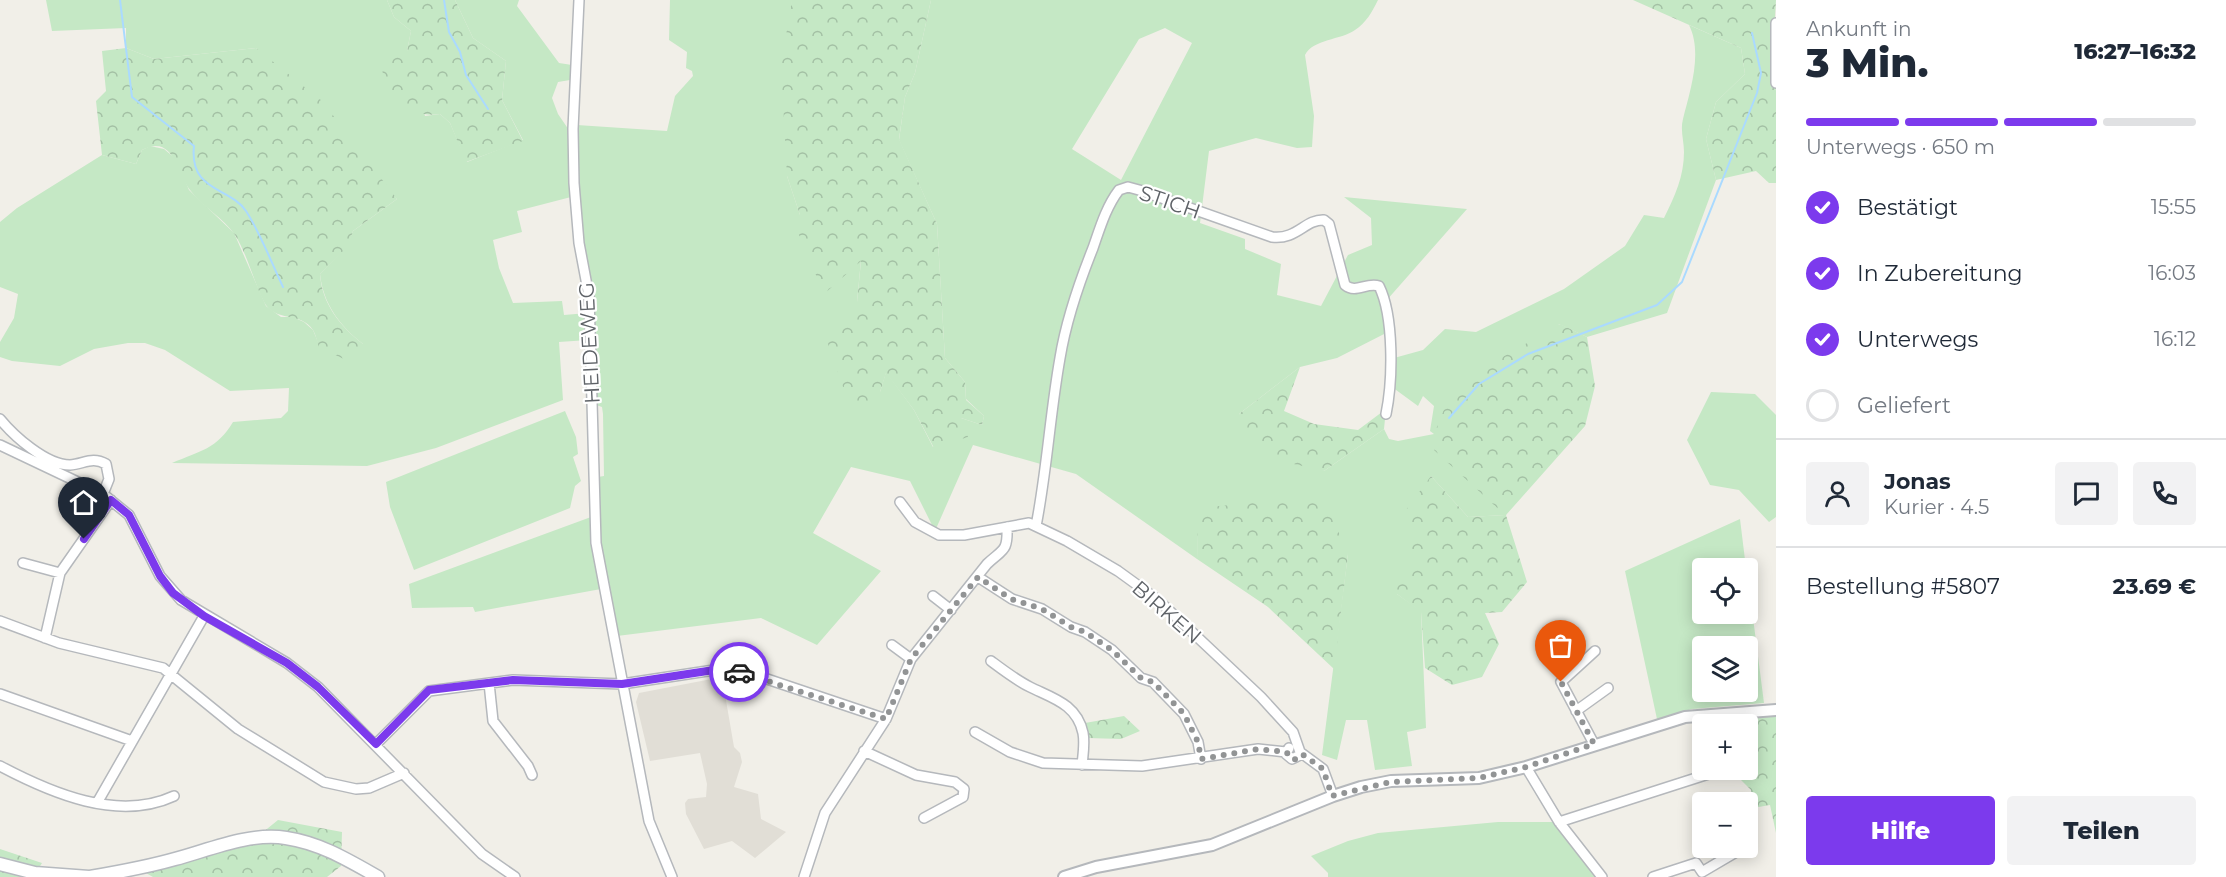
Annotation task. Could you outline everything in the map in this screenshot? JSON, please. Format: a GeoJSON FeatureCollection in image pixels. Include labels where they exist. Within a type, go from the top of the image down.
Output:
{"type":"FeatureCollection","features":[{"type":"Feature","properties":{"kind":"main road"},"geometry":{"type":"LineString","coordinates":[[0,864],[35,873],[90,877],[139,868],[257,837],[284,837],[311,843],[337,854],[378,877]]}},
{"type":"Feature","properties":{"kind":"street","name":"HEIDEWEG"},"geometry":{"type":"LineString","coordinates":[[579,0],[573,129],[575,216],[589,296],[596,543],[649,821],[672,877]]}},
{"type":"Feature","properties":{"kind":"street"},"geometry":{"type":"LineString","coordinates":[[1776,23],[1776,84]]}},
{"type":"Feature","properties":{"kind":"street","name":"STICH"},"geometry":{"type":"LineString","coordinates":[[1036,526],[1047,470],[1058,368],[1065,333],[1109,205],[1119,190],[1128,187],[1272,237],[1290,237],[1316,219],[1324,220],[1329,225],[1345,285],[1355,290],[1373,284],[1378,286],[1386,301],[1390,351],[1386,414]]}},
{"type":"Feature","properties":{"kind":"street"},"geometry":{"type":"LineString","coordinates":[[0,419],[16,436],[52,460],[69,465],[91,459],[106,464],[109,478],[107,497],[60,573],[45,638]]}},
{"type":"Feature","properties":{"kind":"street"},"geometry":{"type":"LineString","coordinates":[[0,446],[107,497],[129,515],[166,584],[181,600],[204,616],[287,663],[318,687],[482,854],[515,877]]}},
{"type":"Feature","properties":{"kind":"street"},"geometry":{"type":"LineString","coordinates":[[900,502],[915,522],[939,535],[964,535],[1022,523],[1036,526]]}},
{"type":"Feature","properties":{"kind":"street","name":"BIRKEN"},"geometry":{"type":"LineString","coordinates":[[1036,526],[1096,558],[1158,600],[1261,697],[1293,732],[1295,745],[1302,754],[1323,769],[1332,796]]}},
{"type":"Feature","properties":{"kind":"street"},"geometry":{"type":"LineString","coordinates":[[804,877],[825,813],[886,719],[911,659],[987,564],[1006,549],[1007,527]]}},
{"type":"Feature","properties":{"kind":"street"},"geometry":{"type":"LineString","coordinates":[[23,563],[60,573]]}},
{"type":"Feature","properties":{"kind":"street"},"geometry":{"type":"LineString","coordinates":[[978,577],[1011,599],[1042,609],[1071,627],[1085,632],[1112,650],[1141,678],[1153,682],[1184,714],[1198,742],[1201,759]]}},
{"type":"Feature","properties":{"kind":"street"},"geometry":{"type":"LineString","coordinates":[[933,596],[951,610]]}},
{"type":"Feature","properties":{"kind":"street"},"geometry":{"type":"LineString","coordinates":[[97,803],[204,616]]}},
{"type":"Feature","properties":{"kind":"street"},"geometry":{"type":"LineString","coordinates":[[0,621],[45,638],[164,668],[207,706],[238,729],[324,782],[356,789],[369,788],[404,773]]}},
{"type":"Feature","properties":{"kind":"street"},"geometry":{"type":"LineString","coordinates":[[892,645],[911,659]]}},
{"type":"Feature","properties":{"kind":"street"},"geometry":{"type":"LineString","coordinates":[[1594,744],[1561,682],[1595,651]]}},
{"type":"Feature","properties":{"kind":"street"},"geometry":{"type":"LineString","coordinates":[[991,661],[1031,688],[1047,693],[1068,706],[1079,721],[1084,734],[1082,765]]}},
{"type":"Feature","properties":{"kind":"street"},"geometry":{"type":"LineString","coordinates":[[376,744],[429,690],[513,680],[622,684],[714,670],[733,671],[764,678],[886,719]]}},
{"type":"Feature","properties":{"kind":"street"},"geometry":{"type":"LineString","coordinates":[[489,683],[493,721],[528,766],[532,775]]}},
{"type":"Feature","properties":{"kind":"street"},"geometry":{"type":"LineString","coordinates":[[1576,711],[1608,688]]}},
{"type":"Feature","properties":{"kind":"street"},"geometry":{"type":"LineString","coordinates":[[0,694],[132,741]]}},
{"type":"Feature","properties":{"kind":"street"},"geometry":{"type":"LineString","coordinates":[[1064,877],[1096,867],[1212,845],[1332,796],[1391,782],[1479,778],[1526,767],[1685,717],[1776,710]]}},
{"type":"Feature","properties":{"kind":"street"},"geometry":{"type":"LineString","coordinates":[[975,732],[1026,759],[1043,763],[1142,766],[1258,749],[1286,752],[1294,760],[1302,754]]}},
{"type":"Feature","properties":{"kind":"street"},"geometry":{"type":"LineString","coordinates":[[1286,752],[1295,745]]}},
{"type":"Feature","properties":{"kind":"street"},"geometry":{"type":"LineString","coordinates":[[864,750],[916,775],[954,782],[964,789],[963,797],[924,818]]}},
{"type":"Feature","properties":{"kind":"street"},"geometry":{"type":"LineString","coordinates":[[0,766],[42,788],[97,803],[157,804],[174,796]]}},
{"type":"Feature","properties":{"kind":"street"},"geometry":{"type":"LineString","coordinates":[[1526,767],[1559,822],[1602,877]]}},
{"type":"Feature","properties":{"kind":"street"},"geometry":{"type":"LineString","coordinates":[[1559,822],[1692,779]]}},
{"type":"Feature","properties":{"kind":"street"},"geometry":{"type":"LineString","coordinates":[[1653,877],[1696,863],[1703,875],[1727,858]]}},
{"type":"Feature","properties":{"kind":"shaded area"},"geometry":{"type":"Polygon","coordinates":[[[722,677],[734,747],[740,753],[742,762],[734,787],[758,794],[761,819],[786,832],[755,858],[732,841],[704,849],[686,814],[685,803],[688,799],[706,797],[707,784],[700,753],[650,761],[636,702],[639,693],[722,677]]]}},
{"type":"Feature","properties":{"kind":"green space"},"geometry":{"type":"Polygon","coordinates":[[[46,0],[387,0],[394,17],[411,31],[407,51],[425,116],[440,114],[450,123],[467,162],[523,140],[502,100],[506,61],[473,38],[455,0],[519,0],[517,6],[559,63],[572,65],[570,80],[558,82],[552,98],[558,114],[571,133],[571,197],[517,211],[522,232],[493,240],[499,268],[513,303],[562,301],[564,315],[587,313],[588,340],[559,342],[563,400],[436,448],[367,466],[172,463],[214,444],[233,422],[281,418],[288,411],[289,388],[230,391],[165,350],[145,343],[128,343],[94,349],[60,366],[12,361],[0,357],[0,342],[14,318],[18,294],[0,287],[0,222],[17,208],[102,155],[136,164],[142,150],[150,146],[164,149],[176,159],[189,190],[234,233],[266,306],[281,317],[293,317],[304,322],[313,330],[320,347],[363,344],[334,314],[325,295],[320,274],[347,246],[353,231],[397,199],[256,48],[154,59],[126,48],[126,28],[52,31],[46,0]]]}},
{"type":"Feature","properties":{"kind":"green space"},"geometry":{"type":"Polygon","coordinates":[[[387,0],[455,0],[473,38],[506,61],[502,100],[523,141],[466,162],[450,123],[440,114],[422,114],[409,108],[384,86],[381,56],[407,51],[411,31],[394,17],[387,0]]]}},
{"type":"Feature","properties":{"kind":"green space"},"geometry":{"type":"Polygon","coordinates":[[[670,0],[792,0],[787,176],[800,215],[800,235],[861,260],[857,302],[880,392],[886,372],[914,410],[933,447],[961,418],[982,425],[984,416],[966,399],[965,382],[945,358],[937,224],[899,140],[905,97],[915,73],[931,0],[1378,0],[1359,27],[1314,46],[1305,55],[1314,116],[1312,147],[1297,148],[1256,138],[1209,151],[1200,223],[1245,239],[1245,249],[1281,264],[1277,295],[1321,306],[1348,255],[1372,245],[1371,218],[1344,197],[1467,209],[1386,301],[1388,332],[1337,358],[1300,367],[1239,414],[1324,471],[1384,429],[1389,439],[1398,441],[1434,434],[1430,431],[1434,406],[1423,396],[1418,406],[1392,387],[1394,358],[1423,350],[1445,329],[1476,332],[1564,289],[1625,246],[1644,215],[1664,218],[1678,186],[1684,161],[1682,123],[1692,84],[1695,60],[1693,36],[1689,25],[1741,48],[1745,74],[1716,102],[1706,139],[1716,180],[1667,313],[1587,337],[1559,324],[1506,515],[1468,517],[1431,476],[1415,560],[1397,594],[1421,611],[1426,728],[1407,732],[1412,766],[1375,770],[1367,720],[1346,720],[1337,760],[1322,755],[1348,554],[1199,508],[1197,559],[1076,474],[973,445],[935,531],[910,481],[851,467],[813,533],[881,571],[817,645],[761,618],[617,636],[597,520],[598,477],[604,476],[603,414],[602,407],[596,405],[594,309],[579,214],[577,125],[667,131],[675,96],[693,76],[692,71],[686,68],[687,52],[669,40],[670,0]],[[1165,28],[1139,39],[1072,149],[1121,180],[1192,43],[1165,28]]]}},
{"type":"Feature","properties":{"kind":"green space"},"geometry":{"type":"Polygon","coordinates":[[[792,0],[931,0],[915,73],[905,97],[899,139],[937,224],[945,358],[965,382],[966,400],[984,416],[982,425],[961,418],[968,437],[934,448],[914,410],[886,373],[880,392],[866,414],[850,407],[826,338],[857,302],[861,261],[824,294],[799,235],[800,215],[787,176],[781,65],[792,0]]]}},
{"type":"Feature","properties":{"kind":"green space"},"geometry":{"type":"Polygon","coordinates":[[[1633,0],[1776,0],[1772,65],[1776,91],[1776,183],[1769,183],[1756,171],[1716,180],[1706,139],[1716,102],[1745,74],[1741,48],[1633,0]]]}},
{"type":"Feature","properties":{"kind":"green space"},"geometry":{"type":"Polygon","coordinates":[[[126,48],[154,59],[256,48],[322,101],[397,199],[353,231],[348,246],[320,274],[328,305],[347,330],[363,344],[361,360],[356,365],[319,347],[314,332],[308,324],[275,313],[269,308],[260,294],[235,235],[190,190],[168,151],[153,146],[142,150],[136,164],[102,155],[96,101],[106,91],[102,51],[126,48]]]}},
{"type":"Feature","properties":{"kind":"green space"},"geometry":{"type":"Polygon","coordinates":[[[1560,324],[1587,337],[1595,386],[1585,426],[1506,515],[1527,582],[1502,612],[1485,613],[1499,644],[1482,677],[1452,685],[1425,668],[1421,612],[1397,594],[1393,571],[1414,560],[1406,510],[1431,476],[1468,517],[1505,515],[1434,450],[1434,434],[1454,385],[1560,324]]]}},
{"type":"Feature","properties":{"kind":"green space"},"geometry":{"type":"Polygon","coordinates":[[[1300,367],[1284,411],[1314,424],[1358,430],[1386,409],[1384,429],[1324,471],[1264,457],[1239,414],[1300,367]]]}},
{"type":"Feature","properties":{"kind":"green space"},"geometry":{"type":"Polygon","coordinates":[[[1711,392],[1755,394],[1776,415],[1776,517],[1769,522],[1739,490],[1710,485],[1687,440],[1711,392]]]}},
{"type":"Feature","properties":{"kind":"green space"},"geometry":{"type":"Polygon","coordinates":[[[565,411],[576,437],[578,454],[573,457],[581,481],[575,486],[570,508],[414,570],[390,507],[386,482],[565,411]]]}},
{"type":"Feature","properties":{"kind":"green space"},"geometry":{"type":"Polygon","coordinates":[[[1323,496],[1348,554],[1334,669],[1268,607],[1197,559],[1198,508],[1323,496]]]}},
{"type":"Feature","properties":{"kind":"green space"},"geometry":{"type":"Polygon","coordinates":[[[591,517],[601,589],[475,612],[473,607],[412,608],[409,584],[591,517]]]}},
{"type":"Feature","properties":{"kind":"green space"},"geometry":{"type":"Polygon","coordinates":[[[1740,519],[1745,558],[1692,558],[1692,624],[1754,624],[1755,636],[1692,636],[1692,702],[1758,702],[1758,656],[1764,703],[1692,709],[1657,719],[1625,571],[1740,519]]]}},
{"type":"Feature","properties":{"kind":"green space"},"geometry":{"type":"Polygon","coordinates":[[[1124,716],[1140,731],[1121,739],[1087,738],[1085,723],[1124,716]]]}},
{"type":"Feature","properties":{"kind":"green space"},"geometry":{"type":"Polygon","coordinates":[[[1758,716],[1776,716],[1776,833],[1770,805],[1758,807],[1758,792],[1751,792],[1741,780],[1758,780],[1758,716]]]}},
{"type":"Feature","properties":{"kind":"green space"},"geometry":{"type":"Polygon","coordinates":[[[278,820],[342,832],[341,866],[327,877],[153,877],[139,869],[257,837],[278,820]]]}},
{"type":"Feature","properties":{"kind":"green space"},"geometry":{"type":"Polygon","coordinates":[[[1498,822],[1559,822],[1602,877],[1328,877],[1328,873],[1311,856],[1348,841],[1378,833],[1498,822]]]}},
{"type":"Feature","properties":{"kind":"green space"},"geometry":{"type":"Polygon","coordinates":[[[0,849],[42,863],[33,877],[0,877],[0,849]]]}},
{"type":"Feature","properties":{"kind":"waterway"},"geometry":{"type":"LineString","coordinates":[[120,0],[132,97],[194,146],[194,161],[204,180],[239,203],[246,211],[283,287]]}},
{"type":"Feature","properties":{"kind":"waterway"},"geometry":{"type":"LineString","coordinates":[[444,0],[449,32],[460,52],[466,75],[488,109]]}},
{"type":"Feature","properties":{"kind":"waterway"},"geometry":{"type":"LineString","coordinates":[[1449,418],[1479,384],[1528,354],[1657,305],[1682,282],[1757,93],[1761,73],[1752,33]]}},
{"type":"Feature","properties":{"kind":"way so far"},"geometry":{"type":"LineString","coordinates":[[739,672],[764,678],[886,719],[911,659],[978,577],[1011,599],[1042,609],[1071,627],[1085,632],[1112,650],[1141,678],[1153,682],[1176,703],[1191,725],[1198,742],[1201,759],[1271,748],[1286,752],[1294,760],[1302,754],[1323,769],[1332,796],[1361,787],[1391,782],[1479,778],[1526,767],[1594,744],[1561,682]]}},
{"type":"Feature","properties":{"kind":"route"},"geometry":{"type":"LineString","coordinates":[[84,539],[111,500],[129,515],[160,576],[173,593],[204,616],[287,663],[318,687],[376,744],[429,690],[513,680],[622,684],[714,670],[739,672]]}}]}
